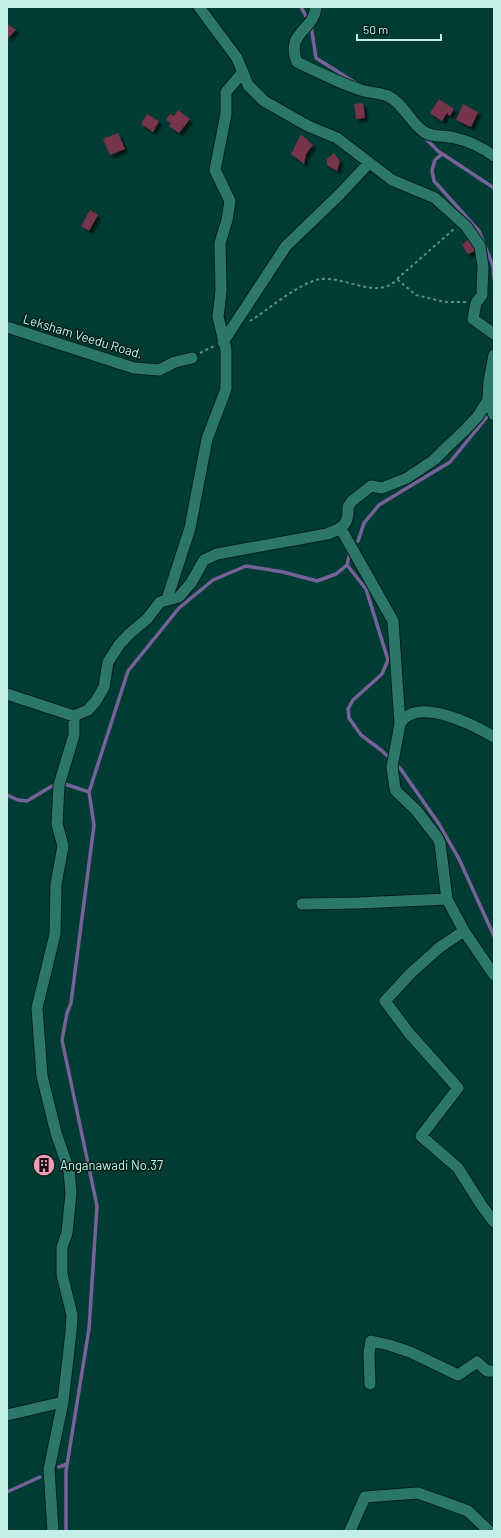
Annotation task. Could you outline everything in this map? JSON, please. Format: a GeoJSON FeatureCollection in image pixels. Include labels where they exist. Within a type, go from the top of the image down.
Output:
{"type":"FeatureCollection","features":[{"type":"Feature","properties":{"kind":"street"},"geometry":{"type":"LineString","coordinates":[[200,7],[234,52],[248,85],[264,101],[308,126],[337,138],[392,180],[435,198],[471,232],[480,246],[483,279],[482,295],[476,303],[473,319],[494,334]]}},
{"type":"Feature","properties":{"kind":"street"},"geometry":{"type":"LineString","coordinates":[[316,7],[316,13],[308,26],[300,32],[296,39],[294,50],[297,62],[309,69],[363,91],[388,96],[399,105],[423,132],[440,136],[455,137],[486,150],[494,156]]}},
{"type":"Feature","properties":{"kind":"street"},"geometry":{"type":"LineString","coordinates":[[167,599],[190,528],[207,439],[226,389],[226,350],[218,317],[221,291],[220,243],[227,220],[230,201],[215,170],[226,114],[226,92],[243,72]]}},
{"type":"Feature","properties":{"kind":"street"},"geometry":{"type":"LineString","coordinates":[[224,342],[286,246],[370,164]]}},
{"type":"Feature","properties":{"kind":"street","name":"Leksham Veedu Road."},"geometry":{"type":"LineString","coordinates":[[7,327],[134,368],[159,370],[175,362],[192,358]]}},
{"type":"Feature","properties":{"kind":"street"},"geometry":{"type":"LineString","coordinates":[[494,359],[489,381],[488,400],[494,415]]}},
{"type":"Feature","properties":{"kind":"street"},"geometry":{"type":"LineString","coordinates":[[7,694],[74,716],[88,710],[96,701],[104,687],[108,662],[119,645],[129,634],[147,619],[160,602],[179,596],[191,583],[204,560],[217,554],[328,534],[341,529],[347,522],[348,507],[352,501],[370,486],[382,488],[388,486],[407,478],[434,460],[478,416],[488,400]]}},
{"type":"Feature","properties":{"kind":"street"},"geometry":{"type":"LineString","coordinates":[[341,529],[393,621],[400,724],[392,768],[396,791],[416,810],[440,843],[447,899],[464,931],[494,975]]}},
{"type":"Feature","properties":{"kind":"street"},"geometry":{"type":"LineString","coordinates":[[400,724],[403,718],[412,713],[422,711],[447,716],[480,729],[494,737]]}},
{"type":"Feature","properties":{"kind":"street"},"geometry":{"type":"LineString","coordinates":[[53,1531],[49,1469],[63,1402],[72,1315],[62,1274],[62,1247],[67,1234],[71,1193],[69,1171],[56,1133],[42,1076],[38,1005],[55,934],[56,884],[63,846],[57,824],[60,782],[74,735],[74,716]]}},
{"type":"Feature","properties":{"kind":"street"},"geometry":{"type":"LineString","coordinates":[[302,904],[447,899]]}},
{"type":"Feature","properties":{"kind":"street"},"geometry":{"type":"LineString","coordinates":[[464,931],[440,947],[384,1001],[409,1033],[458,1088],[421,1136],[458,1168],[494,1222]]}},
{"type":"Feature","properties":{"kind":"street"},"geometry":{"type":"LineString","coordinates":[[370,1384],[369,1353],[371,1341],[390,1345],[410,1352],[458,1374],[477,1362],[488,1371],[494,1371]]}},
{"type":"Feature","properties":{"kind":"street"},"geometry":{"type":"LineString","coordinates":[[7,1415],[63,1402]]}},
{"type":"Feature","properties":{"kind":"street"},"geometry":{"type":"LineString","coordinates":[[350,1531],[365,1497],[418,1493],[468,1511],[489,1531]]}},
{"type":"Feature","properties":{"kind":"path"},"geometry":{"type":"LineString","coordinates":[[398,279],[462,222]]}},
{"type":"Feature","properties":{"kind":"path"},"geometry":{"type":"LineString","coordinates":[[247,324],[311,281],[323,279],[347,282],[374,288],[385,287],[398,280],[416,295],[445,302],[476,303]]}},
{"type":"Feature","properties":{"kind":"path"},"geometry":{"type":"LineString","coordinates":[[192,358],[224,342]]}},
{"type":"Feature","properties":{"kind":"building"},"geometry":{"type":"Polygon","coordinates":[[[7,24],[16,30],[8,38],[7,38],[7,24]]]}},
{"type":"Feature","properties":{"kind":"building"},"geometry":{"type":"Polygon","coordinates":[[[439,99],[454,109],[450,116],[447,113],[442,121],[430,113],[439,99]]]}},
{"type":"Feature","properties":{"kind":"building"},"geometry":{"type":"Polygon","coordinates":[[[363,103],[365,118],[356,119],[354,104],[363,103]]]}},
{"type":"Feature","properties":{"kind":"building"},"geometry":{"type":"Polygon","coordinates":[[[463,104],[478,112],[471,127],[456,120],[463,104]]]}},
{"type":"Feature","properties":{"kind":"building"},"geometry":{"type":"Polygon","coordinates":[[[178,110],[190,119],[179,133],[169,126],[171,123],[166,120],[170,114],[174,116],[178,110]]]}},
{"type":"Feature","properties":{"kind":"building"},"geometry":{"type":"Polygon","coordinates":[[[147,114],[159,121],[153,132],[141,124],[147,114]]]}},
{"type":"Feature","properties":{"kind":"building"},"geometry":{"type":"Polygon","coordinates":[[[118,133],[125,149],[110,155],[103,139],[118,133]]]}},
{"type":"Feature","properties":{"kind":"building"},"geometry":{"type":"Polygon","coordinates":[[[301,134],[313,145],[306,154],[304,164],[291,154],[301,134]]]}},
{"type":"Feature","properties":{"kind":"building"},"geometry":{"type":"Polygon","coordinates":[[[334,153],[340,161],[337,171],[327,165],[327,159],[334,153]]]}},
{"type":"Feature","properties":{"kind":"building"},"geometry":{"type":"Polygon","coordinates":[[[90,210],[98,215],[89,231],[81,226],[90,210]]]}},
{"type":"Feature","properties":{"kind":"building"},"geometry":{"type":"Polygon","coordinates":[[[469,239],[478,247],[473,252],[468,254],[462,245],[469,239]]]}},
{"type":"Feature","properties":{"kind":"building","name":"Anganawadi No.37"},"geometry":{"type":"Polygon","coordinates":[[[40,1159],[50,1163],[47,1170],[37,1166],[40,1159]]]}},
{"type":"Feature","properties":{"kind":"waterway"},"geometry":{"type":"LineString","coordinates":[[301,7],[308,20]]}},
{"type":"Feature","properties":{"kind":"waterway"},"geometry":{"type":"LineString","coordinates":[[311,25],[316,58],[359,85]]}},
{"type":"Feature","properties":{"kind":"waterway"},"geometry":{"type":"LineString","coordinates":[[424,137],[438,151],[494,188]]}},
{"type":"Feature","properties":{"kind":"waterway"},"geometry":{"type":"LineString","coordinates":[[442,154],[435,160],[432,170],[434,181],[479,231],[493,266],[494,279]]}},
{"type":"Feature","properties":{"kind":"waterway"},"geometry":{"type":"LineString","coordinates":[[358,541],[364,523],[379,505],[450,462],[491,412]]}},
{"type":"Feature","properties":{"kind":"waterway"},"geometry":{"type":"LineString","coordinates":[[66,1531],[66,1471],[89,1329],[97,1206],[62,1040],[67,1013],[71,1003],[94,825],[89,792],[128,671],[179,608],[213,580],[246,566],[283,572],[317,581],[336,574],[347,565],[350,552]]}},
{"type":"Feature","properties":{"kind":"waterway"},"geometry":{"type":"LineString","coordinates":[[347,565],[366,589],[388,660],[382,674],[353,700],[348,709],[349,718],[361,735],[381,750],[400,768],[439,824],[459,859],[494,936]]}},
{"type":"Feature","properties":{"kind":"waterway"},"geometry":{"type":"LineString","coordinates":[[7,795],[18,800],[27,801],[57,783]]}},
{"type":"Feature","properties":{"kind":"waterway"},"geometry":{"type":"LineString","coordinates":[[62,783],[89,792]]}},
{"type":"Feature","properties":{"kind":"waterway"},"geometry":{"type":"LineString","coordinates":[[59,1467],[67,1464]]}},
{"type":"Feature","properties":{"kind":"waterway"},"geometry":{"type":"LineString","coordinates":[[7,1492],[40,1477]]}},
{"type":"Feature","properties":{"kind":"place","name":"Anganawadi No.37"},"geometry":{"type":"Point","coordinates":[44,1165]}}]}
